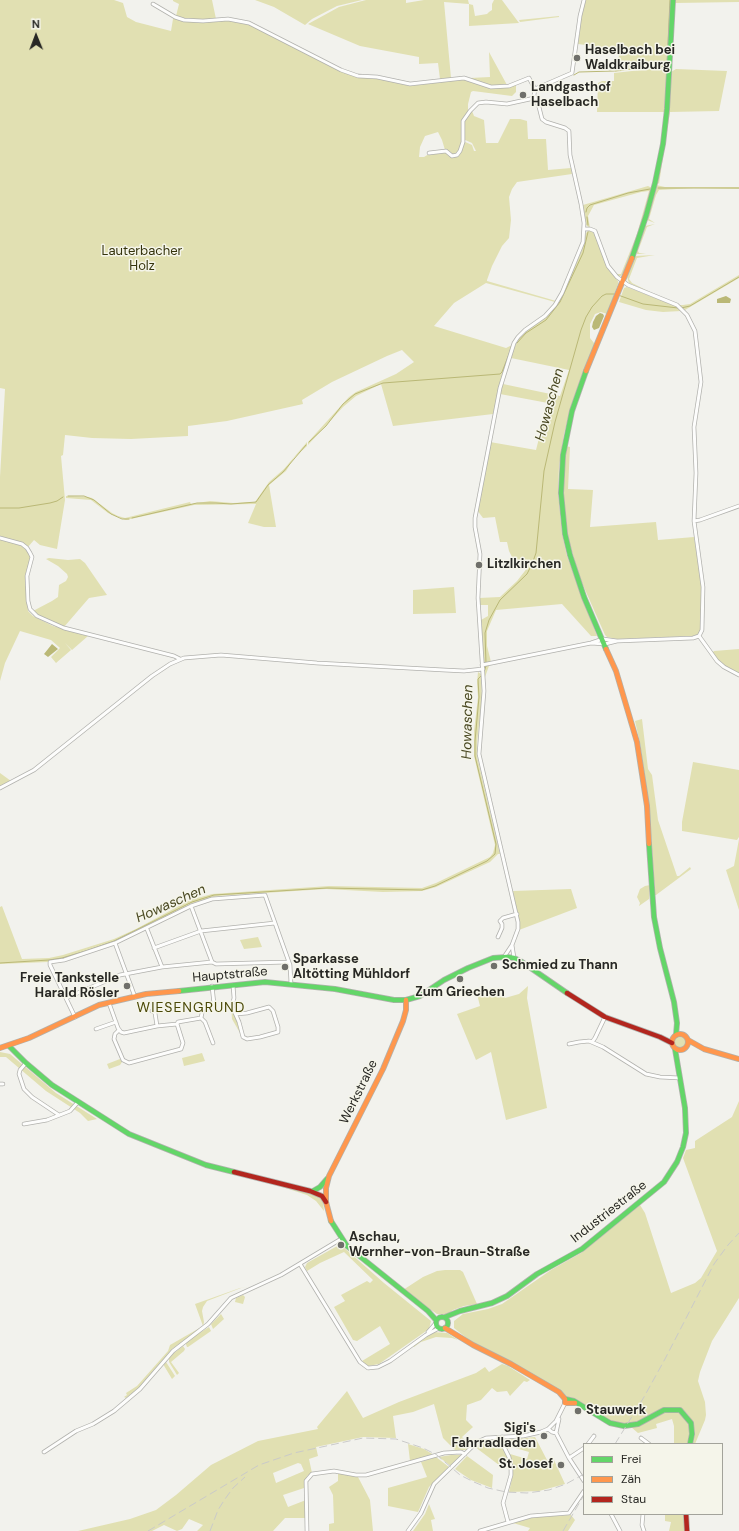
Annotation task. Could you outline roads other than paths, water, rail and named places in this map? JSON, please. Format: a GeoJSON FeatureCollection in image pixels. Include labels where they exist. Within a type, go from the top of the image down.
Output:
{"type":"FeatureCollection","features":[{"type":"Feature","properties":{"kind":"street"},"geometry":{"type":"LineString","coordinates":[[535,89],[572,73],[580,16],[584,0]]}},
{"type":"Feature","properties":{"kind":"street"},"geometry":{"type":"LineString","coordinates":[[673,0],[669,82],[663,144],[655,183],[646,216],[623,281],[587,367],[572,411],[564,444],[561,474],[563,521],[570,555],[584,597],[616,671],[630,716],[641,764],[647,806],[654,917],[660,948],[674,1002],[677,1023],[682,1035],[693,1044],[704,1049]]}},
{"type":"Feature","properties":{"kind":"street"},"geometry":{"type":"LineString","coordinates":[[153,4],[175,17],[184,20],[198,21],[228,19],[249,23],[351,74],[377,77],[410,84],[464,78],[491,87],[509,86],[529,78],[535,89],[535,97],[542,119],[569,131],[570,155],[585,229],[581,249],[562,292],[549,312],[525,330],[518,337],[513,348],[500,388],[475,518],[480,554],[478,592],[484,704],[479,754],[517,914],[518,926],[512,945],[504,957]]}},
{"type":"Feature","properties":{"kind":"street"},"geometry":{"type":"LineString","coordinates":[[429,152],[446,151],[452,156],[457,155],[463,142],[463,121],[478,103],[486,102],[507,104],[535,97]]}},
{"type":"Feature","properties":{"kind":"street"},"geometry":{"type":"LineString","coordinates":[[585,229],[594,231],[608,266],[614,274],[623,281],[678,306],[691,320],[695,331],[701,377],[694,427],[696,473],[694,521],[703,587],[702,630],[699,636],[693,638],[605,644],[591,643]]}},
{"type":"Feature","properties":{"kind":"street"},"geometry":{"type":"LineString","coordinates":[[694,521],[739,506]]}},
{"type":"Feature","properties":{"kind":"street"},"geometry":{"type":"LineString","coordinates":[[0,538],[22,544],[32,557],[27,576],[28,601],[30,609],[37,616],[64,628],[176,656],[180,659]]}},
{"type":"Feature","properties":{"kind":"street"},"geometry":{"type":"LineString","coordinates":[[699,636],[717,661],[728,670],[739,675]]}},
{"type":"Feature","properties":{"kind":"street"},"geometry":{"type":"LineString","coordinates":[[0,788],[34,770],[152,676],[180,659],[221,655],[317,663],[464,671],[483,668],[489,664],[591,643],[603,639],[617,642]]}},
{"type":"Feature","properties":{"kind":"street"},"geometry":{"type":"LineString","coordinates":[[75,1017],[50,965],[50,962],[64,960],[115,943],[147,929],[191,906],[212,899],[265,895],[288,962],[291,984]]}},
{"type":"Feature","properties":{"kind":"street"},"geometry":{"type":"LineString","coordinates":[[191,906],[212,962]]}},
{"type":"Feature","properties":{"kind":"street"},"geometry":{"type":"LineString","coordinates":[[498,938],[502,928],[500,921],[503,918],[517,914]]}},
{"type":"Feature","properties":{"kind":"street"},"geometry":{"type":"LineString","coordinates":[[154,948],[201,931],[275,923]]}},
{"type":"Feature","properties":{"kind":"street"},"geometry":{"type":"LineString","coordinates":[[147,929],[162,967]]}},
{"type":"Feature","properties":{"kind":"street"},"geometry":{"type":"LineString","coordinates":[[115,943],[135,997]]}},
{"type":"Feature","properties":{"kind":"street"},"geometry":{"type":"LineString","coordinates":[[512,945],[514,958]]}},
{"type":"Feature","properties":{"kind":"street"},"geometry":{"type":"LineString","coordinates":[[406,1000],[420,996],[444,980],[468,968],[496,958],[514,958],[605,1017],[626,1026],[660,1037],[672,1043],[675,1049],[681,1051],[692,1047],[739,1059]]}},
{"type":"Feature","properties":{"kind":"street"},"geometry":{"type":"LineString","coordinates":[[66,998],[127,973],[162,967],[212,962],[216,964],[288,962]]}},
{"type":"Feature","properties":{"kind":"street","name":"Hauptstraße"},"geometry":{"type":"LineString","coordinates":[[0,1048],[12,1045],[75,1017],[103,1007],[109,1003],[146,994],[212,986],[265,982],[354,992],[394,1000],[406,1000]]}},
{"type":"Feature","properties":{"kind":"street"},"geometry":{"type":"LineString","coordinates":[[233,985],[234,998],[232,1005],[242,1036],[245,1038],[260,1037],[278,1032],[273,1011],[269,1007],[247,1013],[236,1014]]}},
{"type":"Feature","properties":{"kind":"street"},"geometry":{"type":"LineString","coordinates":[[201,1018],[203,1008],[214,1004],[212,986]]}},
{"type":"Feature","properties":{"kind":"street","name":"Werkstraße"},"geometry":{"type":"LineString","coordinates":[[406,1000],[406,1010],[403,1021],[383,1069],[329,1176],[326,1202],[332,1224],[347,1246],[371,1267],[428,1311],[437,1320]]}},
{"type":"Feature","properties":{"kind":"street"},"geometry":{"type":"LineString","coordinates":[[109,1003],[119,1030],[124,1033],[157,1026],[177,1024],[178,1022],[201,1018],[206,1022],[213,1043]]}},
{"type":"Feature","properties":{"kind":"street"},"geometry":{"type":"LineString","coordinates":[[152,1011],[155,1013],[157,1026]]}},
{"type":"Feature","properties":{"kind":"street"},"geometry":{"type":"LineString","coordinates":[[592,1042],[605,1017]]}},
{"type":"Feature","properties":{"kind":"street"},"geometry":{"type":"LineString","coordinates":[[96,1029],[116,1022]]}},
{"type":"Feature","properties":{"kind":"street"},"geometry":{"type":"LineString","coordinates":[[672,1043],[675,1036],[677,1023]]}},
{"type":"Feature","properties":{"kind":"street"},"geometry":{"type":"LineString","coordinates":[[119,1030],[115,1034],[114,1039],[121,1057],[124,1061],[129,1062],[171,1055],[180,1050],[183,1045],[177,1024]]}},
{"type":"Feature","properties":{"kind":"street"},"geometry":{"type":"LineString","coordinates":[[660,1037],[682,1035]]}},
{"type":"Feature","properties":{"kind":"street"},"geometry":{"type":"LineString","coordinates":[[686,1048],[688,1040]]}},
{"type":"Feature","properties":{"kind":"street"},"geometry":{"type":"LineString","coordinates":[[569,1044],[584,1041],[592,1042],[603,1047],[646,1074],[660,1077],[680,1078]]}},
{"type":"Feature","properties":{"kind":"street"},"geometry":{"type":"LineString","coordinates":[[12,1045],[18,1055],[52,1085],[129,1134],[195,1161],[311,1191],[322,1196],[326,1202]]}},
{"type":"Feature","properties":{"kind":"street","name":"Industriestraße"},"geometry":{"type":"LineString","coordinates":[[447,1323],[456,1312],[492,1303],[507,1296],[537,1274],[582,1249],[664,1182],[677,1162],[684,1141],[686,1117],[675,1049]]}},
{"type":"Feature","properties":{"kind":"street","name":"Industriestraße"},"geometry":{"type":"LineString","coordinates":[[678,1064],[681,1051]]}},
{"type":"Feature","properties":{"kind":"street"},"geometry":{"type":"LineString","coordinates":[[26,1063],[19,1072],[24,1089],[60,1115]]}},
{"type":"Feature","properties":{"kind":"street"},"geometry":{"type":"LineString","coordinates":[[24,1124],[47,1120],[60,1115],[72,1110],[78,1102]]}},
{"type":"Feature","properties":{"kind":"street"},"geometry":{"type":"LineString","coordinates":[[311,1191],[323,1185],[329,1176]]}},
{"type":"Feature","properties":{"kind":"street"},"geometry":{"type":"LineString","coordinates":[[311,1191],[326,1192]]}},
{"type":"Feature","properties":{"kind":"street"},"geometry":{"type":"LineString","coordinates":[[44,1452],[76,1431],[93,1424],[114,1411],[140,1389],[166,1359],[183,1343],[208,1324],[231,1298],[281,1275],[341,1239]]}},
{"type":"Feature","properties":{"kind":"street"},"geometry":{"type":"LineString","coordinates":[[300,1264],[347,1342],[364,1366],[372,1369],[390,1362],[426,1335],[447,1323]]}},
{"type":"Feature","properties":{"kind":"street"},"geometry":{"type":"LineString","coordinates":[[426,1335],[437,1320]]}},
{"type":"Feature","properties":{"kind":"street"},"geometry":{"type":"LineString","coordinates":[[437,1320],[447,1323],[459,1336],[473,1345],[511,1364],[559,1392],[565,1401]]}},
{"type":"Feature","properties":{"kind":"street"},"geometry":{"type":"LineString","coordinates":[[437,1320],[439,1328]]}},
{"type":"Feature","properties":{"kind":"street"},"geometry":{"type":"LineString","coordinates":[[583,1479],[569,1458],[556,1433],[559,1416],[565,1401],[571,1399],[610,1423],[624,1426],[638,1424],[664,1410],[680,1410],[687,1416],[691,1423],[692,1434],[690,1443]]}},
{"type":"Feature","properties":{"kind":"street"},"geometry":{"type":"LineString","coordinates":[[408,1531],[421,1513],[434,1484],[474,1445],[482,1440],[530,1435],[548,1429],[559,1416]]}},
{"type":"Feature","properties":{"kind":"street"},"geometry":{"type":"LineString","coordinates":[[548,1429],[556,1433]]}},
{"type":"Feature","properties":{"kind":"street"},"geometry":{"type":"LineString","coordinates":[[589,1443],[594,1436]]}},
{"type":"Feature","properties":{"kind":"street"},"geometry":{"type":"LineString","coordinates":[[502,1437],[503,1445],[509,1457],[511,1467],[511,1475],[503,1503],[508,1522]]}},
{"type":"Feature","properties":{"kind":"street"},"geometry":{"type":"LineString","coordinates":[[641,1438],[648,1443]]}},
{"type":"Feature","properties":{"kind":"street"},"geometry":{"type":"LineString","coordinates":[[569,1458],[583,1449]]}},
{"type":"Feature","properties":{"kind":"street"},"geometry":{"type":"LineString","coordinates":[[307,1531],[306,1481],[312,1474],[334,1471],[356,1475],[366,1475],[444,1453],[461,1452],[465,1454]]}},
{"type":"Feature","properties":{"kind":"street"},"geometry":{"type":"LineString","coordinates":[[480,1531],[531,1516],[569,1513],[583,1492]]}},
{"type":"Feature","properties":{"kind":"street"},"geometry":{"type":"LineString","coordinates":[[612,1515],[620,1531]]}},
{"type":"Feature","properties":{"kind":"street"},"geometry":{"type":"LineString","coordinates":[[643,1515],[642,1525],[644,1531]]}},
{"type":"Feature","properties":{"kind":"street"},"geometry":{"type":"LineString","coordinates":[[686,1515],[687,1531]]}},
{"type":"Feature","properties":{"kind":"waterway"},"geometry":{"type":"LineString","coordinates":[[659,67],[667,66],[670,0]]}},
{"type":"Feature","properties":{"kind":"waterway"},"geometry":{"type":"LineString","coordinates":[[574,75],[579,72],[614,71],[655,67]]}},
{"type":"Feature","properties":{"kind":"waterway"},"geometry":{"type":"LineString","coordinates":[[658,188],[739,188]]}},
{"type":"Feature","properties":{"kind":"waterway"},"geometry":{"type":"LineString","coordinates":[[586,212],[590,205],[628,193],[650,189]]}},
{"type":"Feature","properties":{"kind":"waterway"},"geometry":{"type":"LineString","coordinates":[[587,217],[588,225]]}},
{"type":"Feature","properties":{"kind":"waterway"},"geometry":{"type":"LineString","coordinates":[[517,343],[526,333],[546,320],[560,302],[583,253],[588,232]]}},
{"type":"Feature","properties":{"kind":"waterway","name":"Howaschen"},"geometry":{"type":"LineString","coordinates":[[681,308],[690,306],[739,277]]}},
{"type":"Feature","properties":{"kind":"waterway","name":"Howaschen"},"geometry":{"type":"LineString","coordinates":[[486,663],[485,633],[489,620],[500,600],[527,574],[536,553],[544,471],[555,422],[581,330],[592,307],[602,296],[606,294],[615,294]]}},
{"type":"Feature","properties":{"kind":"waterway","name":"Howaschen"},"geometry":{"type":"LineString","coordinates":[[618,295],[643,304],[678,308]]}},
{"type":"Feature","properties":{"kind":"waterway"},"geometry":{"type":"LineString","coordinates":[[309,442],[326,426],[343,404],[355,394],[383,383],[500,374],[511,349]]}},
{"type":"Feature","properties":{"kind":"waterway"},"geometry":{"type":"LineString","coordinates":[[132,518],[197,503],[231,504],[256,502],[268,485],[283,472],[306,445]]}},
{"type":"Feature","properties":{"kind":"waterway"},"geometry":{"type":"LineString","coordinates":[[68,496],[84,496],[94,500],[111,514],[122,519],[129,519]]}},
{"type":"Feature","properties":{"kind":"waterway"},"geometry":{"type":"LineString","coordinates":[[0,508],[19,508],[50,503],[63,497]]}},
{"type":"Feature","properties":{"kind":"waterway","name":"Howaschen"},"geometry":{"type":"LineString","coordinates":[[484,672],[486,666]]}},
{"type":"Feature","properties":{"kind":"waterway","name":"Howaschen"},"geometry":{"type":"LineString","coordinates":[[0,963],[49,960],[62,958],[89,950],[114,941],[192,902],[214,895],[327,888],[422,890],[435,886],[487,861],[495,854],[496,844],[475,756],[479,697],[478,679],[482,675]]}},
{"type":"Feature","properties":{"kind":"railway"},"geometry":{"type":"LineString","coordinates":[[616,1443],[665,1359],[714,1264],[739,1233]]}},
{"type":"Feature","properties":{"kind":"railway"},"geometry":{"type":"LineString","coordinates":[[148,1531],[259,1465],[294,1453],[363,1438],[396,1439],[423,1448],[437,1455],[460,1475],[488,1488],[506,1492],[527,1493],[549,1490],[566,1484],[583,1475]]}},
{"type":"Feature","properties":{"kind":"railway"},"geometry":{"type":"LineString","coordinates":[[210,1531],[218,1510],[225,1499],[233,1488],[245,1477]]}},
{"type":"Feature","properties":{"kind":"railway"},"geometry":{"type":"LineString","coordinates":[[563,1531],[583,1497]]}},
{"type":"Feature","properties":{"kind":"place","name":"Haselbach bei Waldkraiburg"},"geometry":{"type":"Point","coordinates":[577,58]}},
{"type":"Feature","properties":{"kind":"place","name":"Landgasthof Haselbach"},"geometry":{"type":"Point","coordinates":[523,95]}},
{"type":"Feature","properties":{"kind":"place","name":"Litzlkirchen"},"geometry":{"type":"Point","coordinates":[479,565]}},
{"type":"Feature","properties":{"kind":"place","name":"Schmied zu Thann"},"geometry":{"type":"Point","coordinates":[494,966]}},
{"type":"Feature","properties":{"kind":"place","name":"Sparkasse Altötting Mühldorf"},"geometry":{"type":"Point","coordinates":[285,967]}},
{"type":"Feature","properties":{"kind":"place","name":"Zum Griechen"},"geometry":{"type":"Point","coordinates":[460,979]}},
{"type":"Feature","properties":{"kind":"place","name":"Freie Tankstelle Harald Rösler"},"geometry":{"type":"Point","coordinates":[127,986]}},
{"type":"Feature","properties":{"kind":"place","name":"Aschau, Wernher-von-Braun-Straße"},"geometry":{"type":"Point","coordinates":[341,1245]}},
{"type":"Feature","properties":{"kind":"place","name":"Stauwerk"},"geometry":{"type":"Point","coordinates":[578,1411]}},
{"type":"Feature","properties":{"kind":"place","name":"Sigi's Fahrradladen"},"geometry":{"type":"Point","coordinates":[544,1436]}},
{"type":"Feature","properties":{"kind":"place","name":"St. Josef"},"geometry":{"type":"Point","coordinates":[561,1465]}},
{"type":"Feature","properties":{"kind":"district","name":"WIESENGRUND"},"geometry":{"type":"Point","coordinates":[191,1008]}},
{"type":"Feature","properties":{"kind":"park label","name":"Lauterbacher Holz"},"geometry":{"type":"Point","coordinates":[142,260]}}]}
